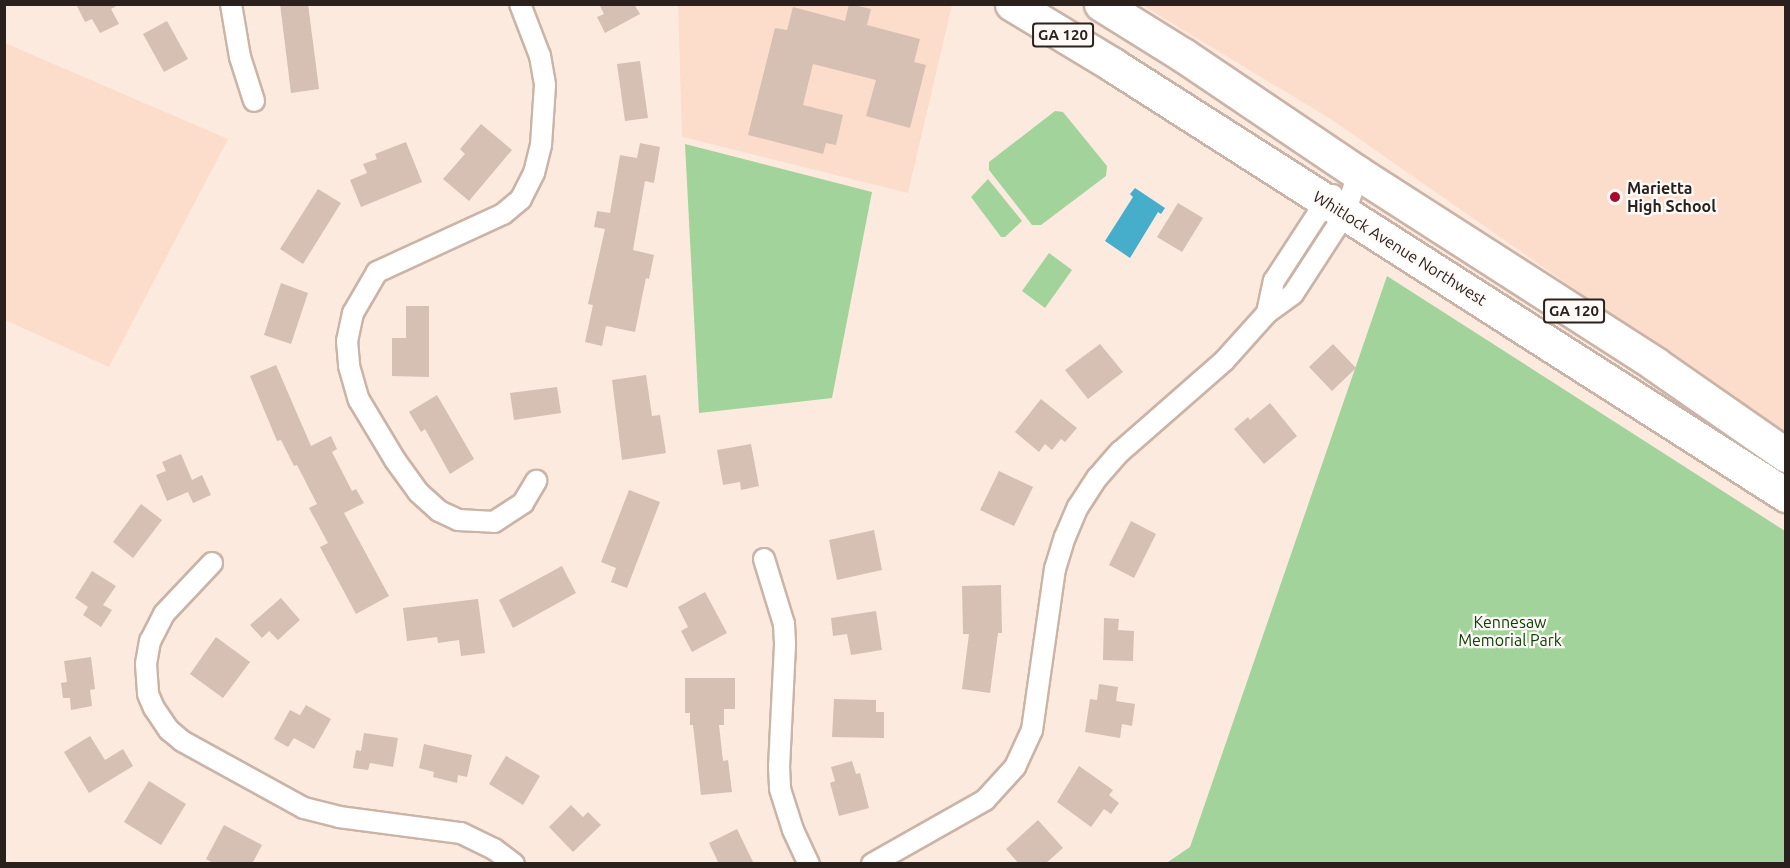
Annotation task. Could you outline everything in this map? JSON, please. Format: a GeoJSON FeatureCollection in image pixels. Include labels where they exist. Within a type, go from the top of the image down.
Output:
{"type":"FeatureCollection","features":[{"type":"Feature","properties":{"kind":"highway","name":"Whitlock Avenue Northwest"},"geometry":{"type":"LineString","coordinates":[[1012,4],[1113,65],[1785,495]]}},
{"type":"Feature","properties":{"kind":"highway","name":"GA 120"},"geometry":{"type":"LineString","coordinates":[[1101,4],[1183,54],[1358,173],[1655,364],[1785,455]]}},
{"type":"Feature","properties":{"kind":"street"},"geometry":{"type":"LineString","coordinates":[[231,4],[240,57],[254,101]]}},
{"type":"Feature","properties":{"kind":"street"},"geometry":{"type":"LineString","coordinates":[[520,4],[540,56],[545,85],[541,145],[534,173],[521,199],[503,214],[377,272],[353,313],[347,341],[349,366],[359,400],[395,460],[418,492],[439,511],[458,520],[494,522],[523,503],[536,481]]}},
{"type":"Feature","properties":{"kind":"street"},"geometry":{"type":"LineString","coordinates":[[872,864],[985,800],[1015,767],[1032,730],[1055,569],[1078,507],[1097,478],[1120,452],[1224,361],[1267,313],[1274,281],[1336,208],[1358,173]]}},
{"type":"Feature","properties":{"kind":"street"},"geometry":{"type":"LineString","coordinates":[[764,559],[784,624],[780,789],[789,821],[809,864]]}},
{"type":"Feature","properties":{"kind":"street"},"geometry":{"type":"LineString","coordinates":[[212,563],[164,614],[150,641],[146,664],[148,694],[154,708],[169,730],[182,741],[304,808],[339,817],[461,833],[494,849],[514,864]]}},
{"type":"Feature","properties":{"kind":"shaded area"},"geometry":{"type":"Polygon","coordinates":[[[678,5],[952,5],[908,193],[682,137],[678,5]]]}},
{"type":"Feature","properties":{"kind":"shaded area","name":"Marietta High School"},"geometry":{"type":"Polygon","coordinates":[[[1142,5],[1785,5],[1785,436],[1332,120],[1142,5]]]}},
{"type":"Feature","properties":{"kind":"shaded area"},"geometry":{"type":"Polygon","coordinates":[[[5,43],[228,139],[109,367],[5,320],[5,43]]]}},
{"type":"Feature","properties":{"kind":"green space"},"geometry":{"type":"Polygon","coordinates":[[[1055,111],[1063,112],[1107,166],[1106,176],[1041,225],[1032,225],[989,170],[989,162],[1055,111]]]}},
{"type":"Feature","properties":{"kind":"green space"},"geometry":{"type":"Polygon","coordinates":[[[685,144],[872,192],[832,398],[699,413],[685,144]]]}},
{"type":"Feature","properties":{"kind":"green space"},"geometry":{"type":"Polygon","coordinates":[[[988,179],[1022,221],[1005,237],[1001,237],[971,197],[988,179]]]}},
{"type":"Feature","properties":{"kind":"green space"},"geometry":{"type":"Polygon","coordinates":[[[1049,253],[1072,270],[1045,308],[1022,291],[1049,253]]]}},
{"type":"Feature","properties":{"kind":"green space","name":"Kennesaw Memorial Park"},"geometry":{"type":"Polygon","coordinates":[[[1387,276],[1785,531],[1785,863],[1165,864],[1190,847],[1387,276]]]}},
{"type":"Feature","properties":{"kind":"water"},"geometry":{"type":"Polygon","coordinates":[[[1135,188],[1165,208],[1161,214],[1158,212],[1130,258],[1105,241],[1133,197],[1130,194],[1135,188]]]}},
{"type":"Feature","properties":{"kind":"building"},"geometry":{"type":"Polygon","coordinates":[[[76,4],[120,4],[111,9],[119,24],[100,33],[92,19],[85,22],[76,4]]]}},
{"type":"Feature","properties":{"kind":"building"},"geometry":{"type":"Polygon","coordinates":[[[280,4],[308,4],[319,89],[291,93],[280,4]]]}},
{"type":"Feature","properties":{"kind":"building"},"geometry":{"type":"Polygon","coordinates":[[[599,4],[634,4],[640,14],[605,33],[597,17],[604,14],[599,4]]]}},
{"type":"Feature","properties":{"kind":"building"},"geometry":{"type":"Polygon","coordinates":[[[849,4],[871,9],[867,25],[920,39],[914,62],[926,65],[910,128],[866,116],[876,80],[813,64],[803,105],[843,115],[836,145],[826,143],[823,154],[748,135],[775,28],[787,30],[793,7],[845,21],[849,4]]]}},
{"type":"Feature","properties":{"kind":"building"},"geometry":{"type":"Polygon","coordinates":[[[167,21],[188,59],[164,72],[143,34],[167,21]]]}},
{"type":"Feature","properties":{"kind":"building"},"geometry":{"type":"Polygon","coordinates":[[[640,61],[648,118],[625,121],[617,64],[640,61]]]}},
{"type":"Feature","properties":{"kind":"building"},"geometry":{"type":"Polygon","coordinates":[[[481,124],[512,150],[469,201],[443,179],[465,154],[460,149],[481,124]]]}},
{"type":"Feature","properties":{"kind":"building"},"geometry":{"type":"Polygon","coordinates":[[[406,142],[422,182],[361,207],[350,180],[367,173],[363,164],[377,159],[375,154],[406,142]]]}},
{"type":"Feature","properties":{"kind":"building"},"geometry":{"type":"Polygon","coordinates":[[[640,143],[660,147],[654,183],[645,181],[633,250],[654,255],[649,279],[646,278],[635,332],[606,326],[602,346],[585,342],[593,305],[588,304],[605,229],[594,227],[597,211],[610,213],[620,155],[637,158],[640,143]]]}},
{"type":"Feature","properties":{"kind":"building"},"geometry":{"type":"Polygon","coordinates":[[[318,189],[341,203],[303,264],[280,249],[318,189]]]}},
{"type":"Feature","properties":{"kind":"building"},"geometry":{"type":"Polygon","coordinates":[[[1178,203],[1203,218],[1182,252],[1157,237],[1178,203]]]}},
{"type":"Feature","properties":{"kind":"building"},"geometry":{"type":"Polygon","coordinates":[[[281,283],[308,293],[291,344],[264,335],[281,283]]]}},
{"type":"Feature","properties":{"kind":"building"},"geometry":{"type":"Polygon","coordinates":[[[406,306],[429,306],[429,377],[392,376],[392,338],[406,338],[406,306]]]}},
{"type":"Feature","properties":{"kind":"building"},"geometry":{"type":"Polygon","coordinates":[[[1100,344],[1123,372],[1088,399],[1065,370],[1100,344]]]}},
{"type":"Feature","properties":{"kind":"building"},"geometry":{"type":"Polygon","coordinates":[[[1333,344],[1356,368],[1332,391],[1309,367],[1333,344]]]}},
{"type":"Feature","properties":{"kind":"building"},"geometry":{"type":"Polygon","coordinates":[[[276,365],[311,446],[331,436],[337,449],[332,452],[352,491],[356,489],[364,503],[344,513],[389,596],[356,614],[320,547],[328,543],[309,508],[317,504],[297,465],[294,466],[281,440],[277,441],[250,376],[276,365]]]}},
{"type":"Feature","properties":{"kind":"building"},"geometry":{"type":"Polygon","coordinates":[[[646,375],[652,416],[660,415],[666,453],[622,460],[612,380],[646,375]]]}},
{"type":"Feature","properties":{"kind":"building"},"geometry":{"type":"Polygon","coordinates":[[[557,387],[561,413],[514,420],[510,393],[557,387]]]}},
{"type":"Feature","properties":{"kind":"building"},"geometry":{"type":"Polygon","coordinates":[[[437,395],[474,459],[450,474],[425,429],[421,432],[409,412],[437,395]]]}},
{"type":"Feature","properties":{"kind":"building"},"geometry":{"type":"Polygon","coordinates":[[[1041,399],[1077,428],[1065,442],[1061,439],[1052,450],[1045,444],[1039,452],[1015,432],[1041,399]]]}},
{"type":"Feature","properties":{"kind":"building"},"geometry":{"type":"Polygon","coordinates":[[[1270,403],[1297,436],[1264,464],[1234,429],[1248,417],[1250,420],[1270,403]]]}},
{"type":"Feature","properties":{"kind":"building"},"geometry":{"type":"Polygon","coordinates":[[[751,444],[759,486],[741,490],[740,482],[723,485],[717,450],[751,444]]]}},
{"type":"Feature","properties":{"kind":"building"},"geometry":{"type":"Polygon","coordinates":[[[181,454],[192,480],[202,475],[211,495],[193,503],[188,492],[167,501],[156,475],[166,471],[162,462],[181,454]]]}},
{"type":"Feature","properties":{"kind":"building"},"geometry":{"type":"Polygon","coordinates":[[[999,471],[1033,487],[1014,526],[980,510],[999,471]]]}},
{"type":"Feature","properties":{"kind":"building"},"geometry":{"type":"Polygon","coordinates":[[[629,490],[660,502],[627,588],[611,582],[616,568],[601,562],[629,490]]]}},
{"type":"Feature","properties":{"kind":"building"},"geometry":{"type":"Polygon","coordinates":[[[141,504],[162,520],[133,558],[113,542],[141,504]]]}},
{"type":"Feature","properties":{"kind":"building"},"geometry":{"type":"Polygon","coordinates":[[[1131,521],[1156,534],[1134,578],[1109,565],[1131,521]]]}},
{"type":"Feature","properties":{"kind":"building"},"geometry":{"type":"Polygon","coordinates":[[[874,530],[882,570],[837,580],[829,540],[874,530]]]}},
{"type":"Feature","properties":{"kind":"building"},"geometry":{"type":"Polygon","coordinates":[[[562,566],[576,593],[513,628],[499,600],[562,566]]]}},
{"type":"Feature","properties":{"kind":"building"},"geometry":{"type":"Polygon","coordinates":[[[92,571],[116,586],[103,605],[112,610],[101,627],[83,615],[88,607],[75,598],[92,571]]]}},
{"type":"Feature","properties":{"kind":"building"},"geometry":{"type":"Polygon","coordinates":[[[1001,585],[1002,633],[998,633],[990,693],[962,689],[969,634],[963,634],[962,586],[1001,585]]]}},
{"type":"Feature","properties":{"kind":"building"},"geometry":{"type":"Polygon","coordinates":[[[705,592],[727,633],[692,652],[681,631],[688,627],[678,607],[705,592]]]}},
{"type":"Feature","properties":{"kind":"building"},"geometry":{"type":"Polygon","coordinates":[[[281,598],[300,620],[278,640],[269,631],[262,638],[250,625],[281,598]]]}},
{"type":"Feature","properties":{"kind":"building"},"geometry":{"type":"Polygon","coordinates":[[[478,599],[485,653],[461,656],[459,640],[438,643],[437,637],[407,641],[403,608],[478,599]]]}},
{"type":"Feature","properties":{"kind":"building"},"geometry":{"type":"Polygon","coordinates":[[[876,611],[882,650],[851,655],[847,634],[833,636],[831,618],[876,611]]]}},
{"type":"Feature","properties":{"kind":"building"},"geometry":{"type":"Polygon","coordinates":[[[1104,618],[1119,619],[1118,630],[1134,631],[1133,661],[1103,660],[1104,618]]]}},
{"type":"Feature","properties":{"kind":"building"},"geometry":{"type":"Polygon","coordinates":[[[216,637],[250,662],[223,698],[190,674],[216,637]]]}},
{"type":"Feature","properties":{"kind":"building"},"geometry":{"type":"Polygon","coordinates":[[[91,657],[95,689],[90,690],[92,706],[71,710],[70,698],[63,698],[61,683],[67,682],[64,661],[91,657]]]}},
{"type":"Feature","properties":{"kind":"building"},"geometry":{"type":"Polygon","coordinates":[[[685,678],[735,678],[735,709],[724,709],[724,725],[719,725],[723,761],[728,760],[732,792],[701,795],[693,725],[690,725],[690,713],[685,713],[685,678]]]}},
{"type":"Feature","properties":{"kind":"building"},"geometry":{"type":"Polygon","coordinates":[[[1099,684],[1118,687],[1116,701],[1135,704],[1132,726],[1122,724],[1120,738],[1085,732],[1090,699],[1097,700],[1099,684]]]}},
{"type":"Feature","properties":{"kind":"building"},"geometry":{"type":"Polygon","coordinates":[[[834,699],[876,700],[876,712],[884,712],[884,738],[832,737],[834,699]]]}},
{"type":"Feature","properties":{"kind":"building"},"geometry":{"type":"Polygon","coordinates":[[[306,705],[331,719],[314,749],[294,738],[288,747],[274,739],[290,710],[300,715],[306,705]]]}},
{"type":"Feature","properties":{"kind":"building"},"geometry":{"type":"Polygon","coordinates":[[[364,733],[398,738],[393,767],[370,763],[368,770],[353,768],[356,750],[361,751],[364,733]]]}},
{"type":"Feature","properties":{"kind":"building"},"geometry":{"type":"Polygon","coordinates":[[[90,736],[105,760],[123,749],[133,766],[89,793],[64,752],[90,736]]]}},
{"type":"Feature","properties":{"kind":"building"},"geometry":{"type":"Polygon","coordinates":[[[424,744],[472,755],[467,777],[458,775],[457,783],[433,777],[434,772],[419,768],[424,744]]]}},
{"type":"Feature","properties":{"kind":"building"},"geometry":{"type":"Polygon","coordinates":[[[506,756],[540,776],[523,805],[489,784],[506,756]]]}},
{"type":"Feature","properties":{"kind":"building"},"geometry":{"type":"Polygon","coordinates":[[[852,761],[856,774],[860,773],[869,808],[839,816],[830,783],[835,781],[831,767],[852,761]]]}},
{"type":"Feature","properties":{"kind":"building"},"geometry":{"type":"Polygon","coordinates":[[[1079,766],[1113,790],[1109,795],[1119,803],[1111,814],[1104,809],[1091,827],[1057,802],[1079,766]]]}},
{"type":"Feature","properties":{"kind":"building"},"geometry":{"type":"Polygon","coordinates":[[[149,781],[186,804],[161,845],[124,822],[149,781]]]}},
{"type":"Feature","properties":{"kind":"building"},"geometry":{"type":"Polygon","coordinates":[[[571,805],[583,817],[588,812],[601,825],[573,852],[549,827],[571,805]]]}},
{"type":"Feature","properties":{"kind":"building"},"geometry":{"type":"Polygon","coordinates":[[[1038,820],[1063,848],[1045,864],[1019,864],[1006,849],[1038,820]]]}},
{"type":"Feature","properties":{"kind":"building"},"geometry":{"type":"Polygon","coordinates":[[[224,825],[262,845],[252,864],[215,864],[206,859],[224,825]]]}},
{"type":"Feature","properties":{"kind":"building"},"geometry":{"type":"Polygon","coordinates":[[[737,829],[754,864],[719,864],[709,843],[737,829]]]}},
{"type":"Feature","properties":{"kind":"place","name":"Marietta High School"},"geometry":{"type":"Point","coordinates":[1615,197]}}]}
